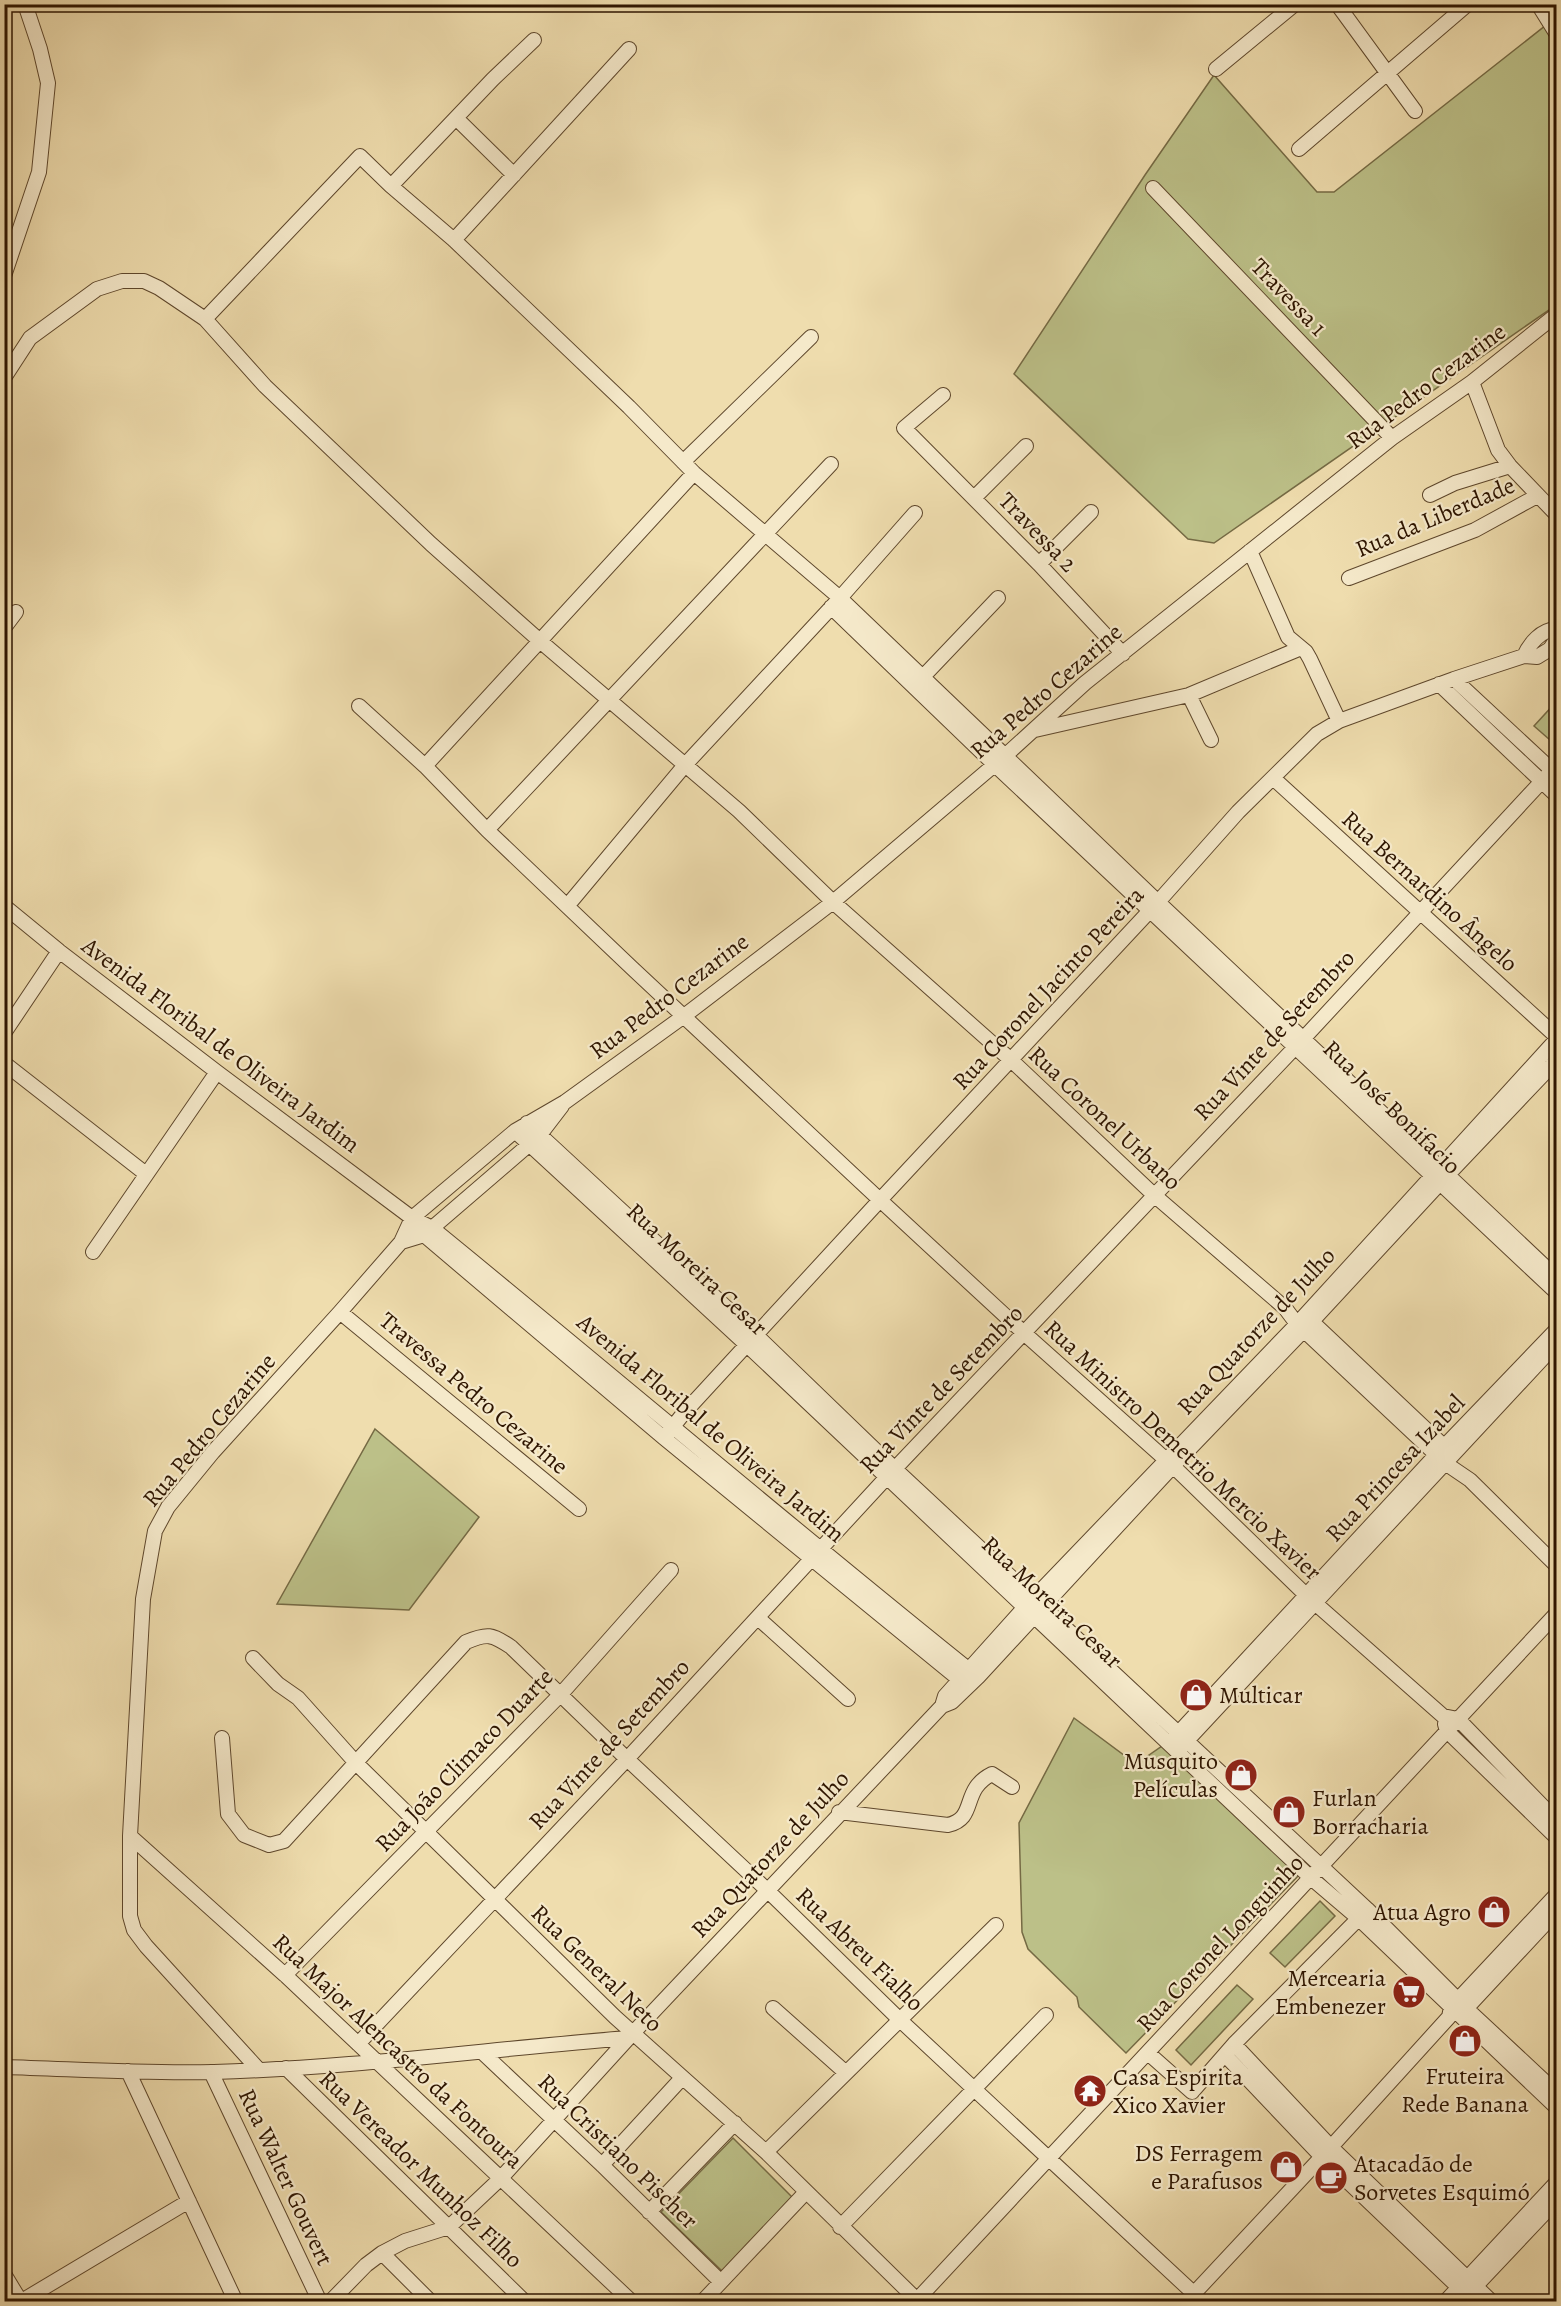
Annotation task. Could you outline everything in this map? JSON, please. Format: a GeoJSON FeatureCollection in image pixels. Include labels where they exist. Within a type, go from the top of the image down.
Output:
{"type":"FeatureCollection","features":[{"type":"Feature","properties":{"kind":"street"},"geometry":{"type":"LineString","coordinates":[[4,276],[39,172],[48,83],[40,49],[25,4]]}},
{"type":"Feature","properties":{"kind":"street"},"geometry":{"type":"LineString","coordinates":[[1216,69],[1295,4]]}},
{"type":"Feature","properties":{"kind":"street"},"geometry":{"type":"LineString","coordinates":[[1337,4],[1415,111]]}},
{"type":"Feature","properties":{"kind":"street"},"geometry":{"type":"LineString","coordinates":[[1299,149],[1468,4]]}},
{"type":"Feature","properties":{"kind":"street"},"geometry":{"type":"LineString","coordinates":[[1538,4],[1554,24]]}},
{"type":"Feature","properties":{"kind":"street"},"geometry":{"type":"LineString","coordinates":[[391,186],[534,40]]}},
{"type":"Feature","properties":{"kind":"street"},"geometry":{"type":"LineString","coordinates":[[454,240],[630,49]]}},
{"type":"Feature","properties":{"kind":"street"},"geometry":{"type":"LineString","coordinates":[[456,118],[514,175]]}},
{"type":"Feature","properties":{"kind":"street","name":"Rua José Bonifacio"},"geometry":{"type":"LineString","coordinates":[[205,319],[360,156],[454,240],[694,473],[764,534],[836,602],[918,682],[995,765],[1154,906],[1300,1042],[1440,1175],[1557,1292]]}},
{"type":"Feature","properties":{"kind":"street","name":"Travessa 1"},"geometry":{"type":"LineString","coordinates":[[1153,188],[1392,438]]}},
{"type":"Feature","properties":{"kind":"street","name":"Rua Coronel Urbano"},"geometry":{"type":"LineString","coordinates":[[9,364],[30,338],[97,290],[122,281],[144,281],[159,288],[205,319],[265,386],[431,544],[540,641],[739,811],[833,902],[1011,1060],[1154,1195],[1304,1323],[1445,1455],[1557,1565]]}},
{"type":"Feature","properties":{"kind":"street","name":"Rua Pedro Cezarine"},"geometry":{"type":"LineString","coordinates":[[412,1218],[521,1127],[565,1102],[684,1016],[833,902],[995,765],[1085,683],[1392,438],[1472,382],[1557,315]]}},
{"type":"Feature","properties":{"kind":"street"},"geometry":{"type":"LineString","coordinates":[[683,462],[812,337]]}},
{"type":"Feature","properties":{"kind":"street"},"geometry":{"type":"LineString","coordinates":[[1472,382],[1491,435],[1510,466],[1557,514]]}},
{"type":"Feature","properties":{"kind":"street","name":"Travessa 2"},"geometry":{"type":"LineString","coordinates":[[943,395],[904,428],[1039,564],[1122,654]]}},
{"type":"Feature","properties":{"kind":"street"},"geometry":{"type":"LineString","coordinates":[[974,498],[1026,446]]}},
{"type":"Feature","properties":{"kind":"street"},"geometry":{"type":"LineString","coordinates":[[487,830],[831,464]]}},
{"type":"Feature","properties":{"kind":"street"},"geometry":{"type":"LineString","coordinates":[[1430,495],[1455,483],[1510,466]]}},
{"type":"Feature","properties":{"kind":"street"},"geometry":{"type":"LineString","coordinates":[[425,766],[694,473]]}},
{"type":"Feature","properties":{"kind":"street","name":"Rua da Liberdade"},"geometry":{"type":"LineString","coordinates":[[1350,578],[1475,530],[1538,496]]}},
{"type":"Feature","properties":{"kind":"street"},"geometry":{"type":"LineString","coordinates":[[1039,564],[1091,512]]}},
{"type":"Feature","properties":{"kind":"street"},"geometry":{"type":"LineString","coordinates":[[568,905],[685,765],[915,513]]}},
{"type":"Feature","properties":{"kind":"street"},"geometry":{"type":"LineString","coordinates":[[1250,551],[1288,637],[1310,659],[1339,721]]}},
{"type":"Feature","properties":{"kind":"street"},"geometry":{"type":"LineString","coordinates":[[918,682],[998,598]]}},
{"type":"Feature","properties":{"kind":"street"},"geometry":{"type":"LineString","coordinates":[[4,628],[16,612]]}},
{"type":"Feature","properties":{"kind":"street"},"geometry":{"type":"LineString","coordinates":[[1524,656],[1530,644],[1538,637],[1550,629],[1557,629]]}},
{"type":"Feature","properties":{"kind":"street","name":"Rua Coronel Jacinto Pereira"},"geometry":{"type":"LineString","coordinates":[[664,1438],[751,1340],[1154,906],[1238,812],[1317,734],[1339,721],[1454,678],[1524,656],[1537,657],[1550,649],[1557,640]]}},
{"type":"Feature","properties":{"kind":"street"},"geometry":{"type":"LineString","coordinates":[[1033,730],[1189,695],[1301,648]]}},
{"type":"Feature","properties":{"kind":"street"},"geometry":{"type":"LineString","coordinates":[[1454,678],[1555,770]]}},
{"type":"Feature","properties":{"kind":"street","name":"Rua José Bonifacio"},"geometry":{"type":"LineString","coordinates":[[918,682],[1006,755],[1154,906]]}},
{"type":"Feature","properties":{"kind":"street"},"geometry":{"type":"LineString","coordinates":[[1439,684],[1557,795]]}},
{"type":"Feature","properties":{"kind":"street"},"geometry":{"type":"LineString","coordinates":[[1189,695],[1211,740]]}},
{"type":"Feature","properties":{"kind":"street","name":"Rua Ministro Demetrio Mercio Xavier"},"geometry":{"type":"LineString","coordinates":[[359,706],[425,766],[487,830],[632,968],[1025,1334],[1169,1463],[1310,1600],[1443,1716],[1458,1719]]}},
{"type":"Feature","properties":{"kind":"street","name":"Rua Vinte de Setembro"},"geometry":{"type":"LineString","coordinates":[[358,2044],[627,1759],[891,1474],[1300,1042],[1541,781],[1555,770]]}},
{"type":"Feature","properties":{"kind":"street","name":"Rua Bernardino Ângelo"},"geometry":{"type":"LineString","coordinates":[[1273,778],[1557,1038]]}},
{"type":"Feature","properties":{"kind":"street","name":"Avenida Floribal de Oliveira Jardim"},"geometry":{"type":"LineString","coordinates":[[4,906],[217,1072],[412,1218],[664,1438],[729,1483],[969,1678]]}},
{"type":"Feature","properties":{"kind":"street"},"geometry":{"type":"LineString","coordinates":[[4,1033],[59,951]]}},
{"type":"Feature","properties":{"kind":"street","name":"Rua Quatorze de Julho"},"geometry":{"type":"LineString","coordinates":[[449,2227],[501,2178],[839,1812],[942,1706],[952,1702],[969,1678],[1034,1607],[1304,1323],[1525,1084],[1557,1038]]}},
{"type":"Feature","properties":{"kind":"street","name":"Rua Quatorze de Julho"},"geometry":{"type":"LineString","coordinates":[[1525,1084],[1557,1061]]}},
{"type":"Feature","properties":{"kind":"street"},"geometry":{"type":"LineString","coordinates":[[4,1063],[146,1174]]}},
{"type":"Feature","properties":{"kind":"street"},"geometry":{"type":"LineString","coordinates":[[93,1252],[217,1072]]}},
{"type":"Feature","properties":{"kind":"street","name":"Rua Pedro Cezarine"},"geometry":{"type":"LineString","coordinates":[[259,2070],[146,1946],[134,1930],[130,1916],[130,1836],[142,1599],[155,1531],[168,1507],[213,1452],[401,1242],[428,1232],[535,1141],[565,1102]]}},
{"type":"Feature","properties":{"kind":"street","name":"Rua Moreira Cesar"},"geometry":{"type":"LineString","coordinates":[[521,1127],[1178,1742],[1322,1866],[1363,1914],[1557,2108]]}},
{"type":"Feature","properties":{"kind":"street"},"geometry":{"type":"LineString","coordinates":[[467,1171],[482,1186]]}},
{"type":"Feature","properties":{"kind":"street","name":"Rua José Bonifacio"},"geometry":{"type":"LineString","coordinates":[[1440,1175],[1557,1277]]}},
{"type":"Feature","properties":{"kind":"street"},"geometry":{"type":"LineString","coordinates":[[401,1242],[412,1218]]}},
{"type":"Feature","properties":{"kind":"street","name":"Avenida Floribal de Oliveira Jardim"},"geometry":{"type":"LineString","coordinates":[[428,1232],[674,1426],[729,1483]]}},
{"type":"Feature","properties":{"kind":"street","name":"Travessa Pedro Cezarine"},"geometry":{"type":"LineString","coordinates":[[340,1312],[579,1509]]}},
{"type":"Feature","properties":{"kind":"street","name":"Rua Princesa Izabel"},"geometry":{"type":"LineString","coordinates":[[1178,1742],[1445,1455],[1557,1330]]}},
{"type":"Feature","properties":{"kind":"street","name":"Rua Princesa Izabel"},"geometry":{"type":"LineString","coordinates":[[1445,1455],[1557,1344]]}},
{"type":"Feature","properties":{"kind":"street","name":"Rua João Climaco Duarte"},"geometry":{"type":"LineString","coordinates":[[285,1976],[561,1694],[671,1570]]}},
{"type":"Feature","properties":{"kind":"street","name":"Rua Coronel Longuinho"},"geometry":{"type":"LineString","coordinates":[[917,2301],[1557,1614]]}},
{"type":"Feature","properties":{"kind":"street"},"geometry":{"type":"LineString","coordinates":[[758,1618],[848,1699]]}},
{"type":"Feature","properties":{"kind":"street","name":"Rua Abreu Fialho"},"geometry":{"type":"LineString","coordinates":[[357,1764],[466,1642],[483,1635],[496,1637],[511,1647],[561,1694],[900,2020],[1050,2158],[1194,2299]]}},
{"type":"Feature","properties":{"kind":"street","name":"Rua General Neto"},"geometry":{"type":"LineString","coordinates":[[253,1658],[312,1712],[357,1764],[630,2036],[735,2123],[917,2301]]}},
{"type":"Feature","properties":{"kind":"street"},"geometry":{"type":"LineString","coordinates":[[1443,1716],[1448,1731],[1557,1837]]}},
{"type":"Feature","properties":{"kind":"street"},"geometry":{"type":"LineString","coordinates":[[1458,1719],[1557,1820]]}},
{"type":"Feature","properties":{"kind":"street"},"geometry":{"type":"LineString","coordinates":[[222,1738],[228,1814],[244,1835],[269,1845],[284,1841],[357,1764]]}},
{"type":"Feature","properties":{"kind":"street","name":"Rua Moreira Cesar"},"geometry":{"type":"LineString","coordinates":[[1178,1742],[1311,1878],[1363,1914]]}},
{"type":"Feature","properties":{"kind":"street"},"geometry":{"type":"LineString","coordinates":[[839,1812],[948,1825],[957,1823],[965,1816],[975,1787],[983,1778],[992,1774],[1012,1787]]}},
{"type":"Feature","properties":{"kind":"street","name":"Rua Major Alencastro da Fontoura"},"geometry":{"type":"LineString","coordinates":[[130,1836],[285,1976],[633,2301]]}},
{"type":"Feature","properties":{"kind":"street"},"geometry":{"type":"LineString","coordinates":[[1194,2299],[1457,2009],[1557,1895]]}},
{"type":"Feature","properties":{"kind":"street"},"geometry":{"type":"LineString","coordinates":[[1457,2009],[1557,1912]]}},
{"type":"Feature","properties":{"kind":"street"},"geometry":{"type":"LineString","coordinates":[[1148,2053],[1192,2092],[1363,1914]]}},
{"type":"Feature","properties":{"kind":"street"},"geometry":{"type":"LineString","coordinates":[[766,2152],[844,2072],[900,2020],[996,1924]]}},
{"type":"Feature","properties":{"kind":"street"},"geometry":{"type":"LineString","coordinates":[[773,2008],[844,2072]]}},
{"type":"Feature","properties":{"kind":"street","name":"Rua Moreira Cesar"},"geometry":{"type":"LineString","coordinates":[[1457,2009],[1557,2092]]}},
{"type":"Feature","properties":{"kind":"street"},"geometry":{"type":"LineString","coordinates":[[840,2226],[1046,2015]]}},
{"type":"Feature","properties":{"kind":"street"},"geometry":{"type":"LineString","coordinates":[[4,2067],[211,2072],[259,2070],[378,2063],[630,2036]]}},
{"type":"Feature","properties":{"kind":"street"},"geometry":{"type":"LineString","coordinates":[[1230,2050],[1327,2152],[1425,2246],[1467,2292],[1492,2301]]}},
{"type":"Feature","properties":{"kind":"street","name":"Rua Cristiano Pischer"},"geometry":{"type":"LineString","coordinates":[[483,2053],[602,2165],[721,2282]]}},
{"type":"Feature","properties":{"kind":"street","name":"Rua Vereador Munhoz Filho"},"geometry":{"type":"LineString","coordinates":[[286,2068],[525,2301]]}},
{"type":"Feature","properties":{"kind":"street"},"geometry":{"type":"LineString","coordinates":[[128,2071],[236,2301]]}},
{"type":"Feature","properties":{"kind":"street","name":"Rua Walter Gouvert"},"geometry":{"type":"LineString","coordinates":[[211,2072],[320,2301]]}},
{"type":"Feature","properties":{"kind":"street"},"geometry":{"type":"LineString","coordinates":[[602,2165],[682,2078]]}},
{"type":"Feature","properties":{"kind":"street"},"geometry":{"type":"LineString","coordinates":[[649,2212],[735,2123]]}},
{"type":"Feature","properties":{"kind":"street"},"geometry":{"type":"LineString","coordinates":[[1445,2301],[1467,2292],[1537,2213],[1557,2183]]}},
{"type":"Feature","properties":{"kind":"street"},"geometry":{"type":"LineString","coordinates":[[702,2301],[806,2192]]}},
{"type":"Feature","properties":{"kind":"street"},"geometry":{"type":"LineString","coordinates":[[4,2274],[20,2301],[189,2201]]}},
{"type":"Feature","properties":{"kind":"street"},"geometry":{"type":"LineString","coordinates":[[1537,2213],[1557,2201]]}},
{"type":"Feature","properties":{"kind":"street"},"geometry":{"type":"LineString","coordinates":[[330,2301],[366,2265],[382,2253],[405,2241],[449,2227]]}},
{"type":"Feature","properties":{"kind":"street"},"geometry":{"type":"LineString","coordinates":[[382,2253],[429,2301]]}},
{"type":"Feature","properties":{"kind":"green space"},"geometry":{"type":"Polygon","coordinates":[[[1550,22],[1556,33],[1556,305],[1214,543],[1188,539],[1014,374],[1214,75],[1317,192],[1334,192],[1550,22]]]}},
{"type":"Feature","properties":{"kind":"green space"},"geometry":{"type":"Polygon","coordinates":[[[1556,702],[1556,733],[1550,740],[1534,726],[1556,702]]]}},
{"type":"Feature","properties":{"kind":"green space"},"geometry":{"type":"Polygon","coordinates":[[[375,1429],[479,1517],[409,1610],[277,1604],[375,1429]]]}},
{"type":"Feature","properties":{"kind":"green space"},"geometry":{"type":"Polygon","coordinates":[[[1074,1718],[1136,1764],[1165,1744],[1301,1873],[1126,2053],[1079,2007],[1077,1997],[1028,1949],[1022,1932],[1019,1823],[1074,1718]]]}},
{"type":"Feature","properties":{"kind":"green space"},"geometry":{"type":"Polygon","coordinates":[[[1320,1901],[1335,1916],[1285,1967],[1270,1953],[1320,1901]]]}},
{"type":"Feature","properties":{"kind":"green space"},"geometry":{"type":"Polygon","coordinates":[[[1237,1985],[1253,1999],[1191,2065],[1176,2050],[1237,1985]]]}},
{"type":"Feature","properties":{"kind":"green space"},"geometry":{"type":"Polygon","coordinates":[[[733,2138],[792,2197],[722,2271],[661,2212],[733,2138]]]}},
{"type":"Feature","properties":{"kind":"place","name":"Multicar"},"geometry":{"type":"Point","coordinates":[1196,1695]}},
{"type":"Feature","properties":{"kind":"place","name":"Musquito Películas"},"geometry":{"type":"Point","coordinates":[1241,1775]}},
{"type":"Feature","properties":{"kind":"place","name":"Furlan Borracharia"},"geometry":{"type":"Point","coordinates":[1289,1812]}},
{"type":"Feature","properties":{"kind":"place","name":"Atua Agro"},"geometry":{"type":"Point","coordinates":[1494,1912]}},
{"type":"Feature","properties":{"kind":"place","name":"Mercearia Embenezer"},"geometry":{"type":"Point","coordinates":[1409,1992]}},
{"type":"Feature","properties":{"kind":"place","name":"Fruteira Rede Banana"},"geometry":{"type":"Point","coordinates":[1465,2041]}},
{"type":"Feature","properties":{"kind":"place","name":"Casa Espirita Xico Xavier"},"geometry":{"type":"Point","coordinates":[1090,2091]}},
{"type":"Feature","properties":{"kind":"place","name":"DS Ferragem e Parafusos"},"geometry":{"type":"Point","coordinates":[1286,2167]}},
{"type":"Feature","properties":{"kind":"place","name":"Atacadão de Sorvetes Esquimó"},"geometry":{"type":"Point","coordinates":[1331,2178]}}]}
